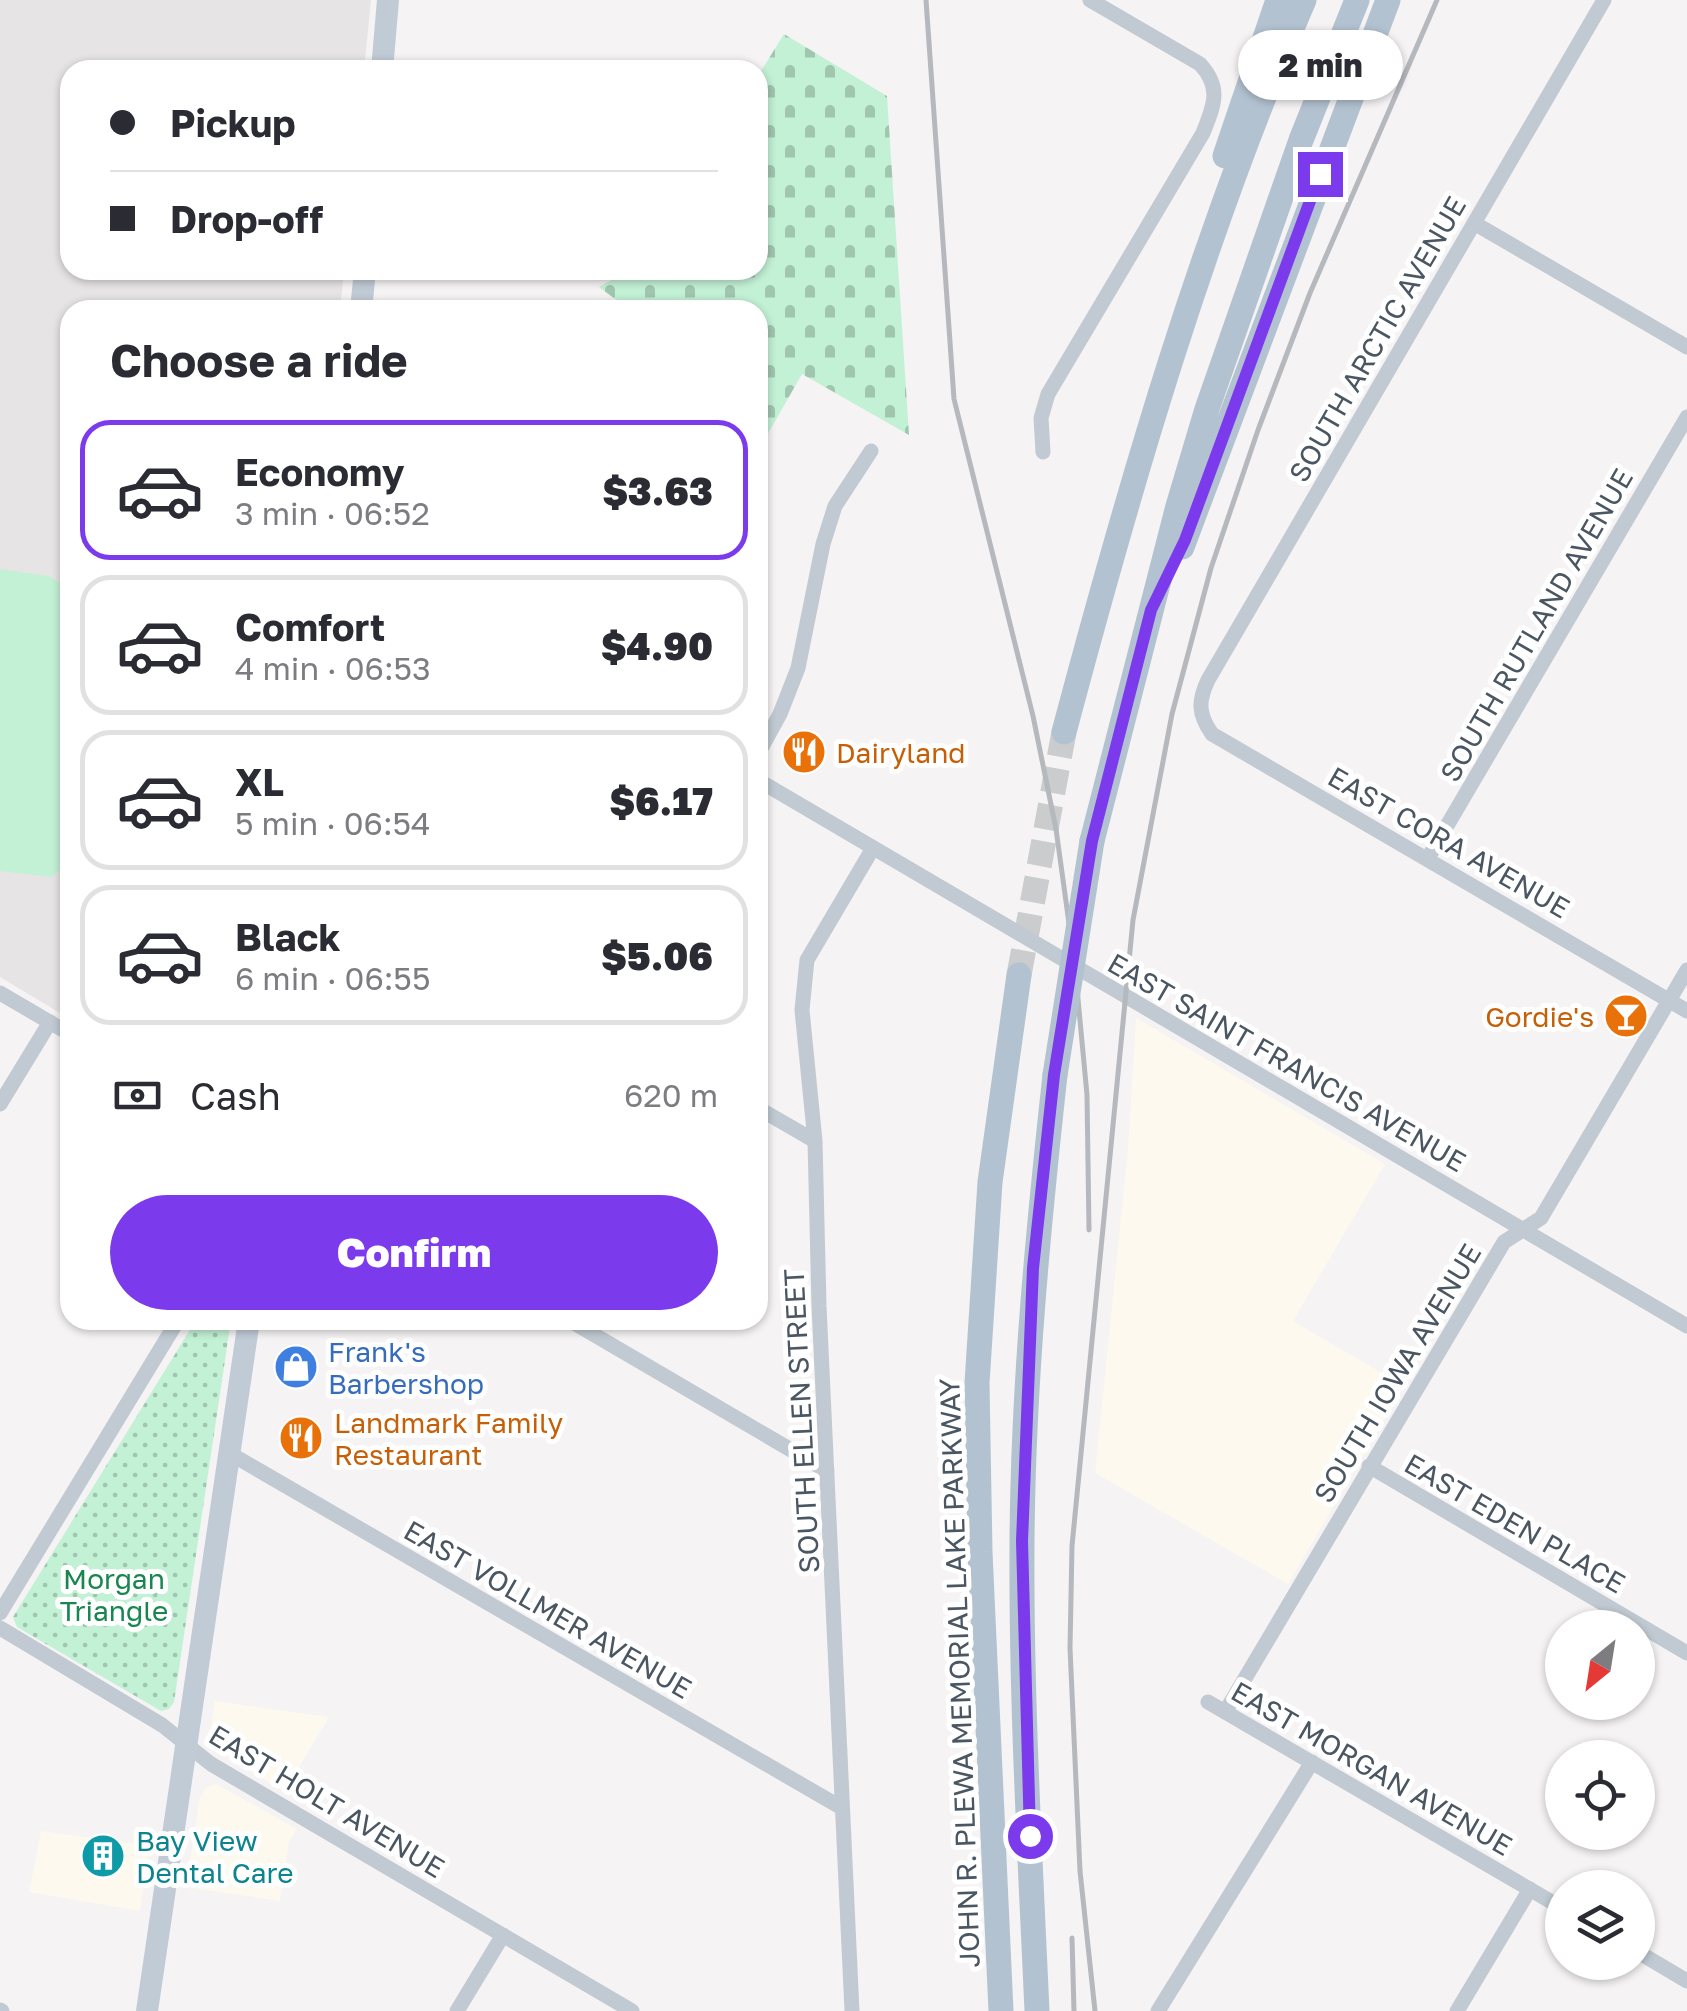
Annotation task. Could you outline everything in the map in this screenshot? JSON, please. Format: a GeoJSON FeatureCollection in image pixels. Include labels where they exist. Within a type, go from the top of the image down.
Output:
{"type":"FeatureCollection","features":[{"type":"Feature","properties":{"kind":"main road"},"geometry":{"type":"LineString","coordinates":[[383,60],[388,0]]}},
{"type":"Feature","properties":{"kind":"main road"},"geometry":{"type":"LineString","coordinates":[[1202,265],[1215,186],[1278,0]]}},
{"type":"Feature","properties":{"kind":"main road"},"geometry":{"type":"LineString","coordinates":[[1064,732],[1179,332],[1304,0]]}},
{"type":"Feature","properties":{"kind":"main road"},"geometry":{"type":"LineString","coordinates":[[1038,2011],[1026,1765],[1022,1541],[1033,1268],[1054,1075],[1092,841],[1207,409],[1301,140],[1357,0]]}},
{"type":"Feature","properties":{"kind":"main road"},"geometry":{"type":"LineString","coordinates":[[1151,610],[1185,540],[1326,156],[1388,0]]}},
{"type":"Feature","properties":{"kind":"main road","name":"JOHN R. PLEWA MEMORIAL LAKE PARKWAY"},"geometry":{"type":"LineString","coordinates":[[1001,2011],[980,1552],[977,1383],[990,1182],[1020,975]]}},
{"type":"Feature","properties":{"kind":"main road"},"geometry":{"type":"LineString","coordinates":[[147,2011],[247,1330]]}},
{"type":"Feature","properties":{"kind":"street"},"geometry":{"type":"LineString","coordinates":[[1043,452],[1041,418],[1048,394],[1203,133],[1213,108],[1212,78],[1200,64],[1090,0]]}},
{"type":"Feature","properties":{"kind":"street","name":"SOUTH ARCTIC AVENUE"},"geometry":{"type":"LineString","coordinates":[[1200,706],[1208,680],[1604,0]]}},
{"type":"Feature","properties":{"kind":"street"},"geometry":{"type":"LineString","coordinates":[[1474,223],[1687,347]]}},
{"type":"Feature","properties":{"kind":"street","name":"SOUTH RUTLAND AVENUE"},"geometry":{"type":"LineString","coordinates":[[1428,858],[1687,418]]}},
{"type":"Feature","properties":{"kind":"street"},"geometry":{"type":"LineString","coordinates":[[768,736],[798,668],[822,544],[835,506],[870,451]]}},
{"type":"Feature","properties":{"kind":"street","name":"EAST CORA AVENUE"},"geometry":{"type":"LineString","coordinates":[[1200,706],[1202,720],[1212,734],[1687,1011]]}},
{"type":"Feature","properties":{"kind":"street","name":"EAST SAINT FRANCIS AVENUE"},"geometry":{"type":"LineString","coordinates":[[768,786],[1687,1326]]}},
{"type":"Feature","properties":{"kind":"street","name":"SOUTH ELLEN STREET"},"geometry":{"type":"LineString","coordinates":[[852,2011],[815,1141],[802,1010],[806,960],[872,848]]}},
{"type":"Feature","properties":{"kind":"street","name":"SOUTH IOWA AVENUE"},"geometry":{"type":"LineString","coordinates":[[1225,1712],[1504,1242],[1541,1218],[1687,970]]}},
{"type":"Feature","properties":{"kind":"street"},"geometry":{"type":"LineString","coordinates":[[0,992],[60,1028]]}},
{"type":"Feature","properties":{"kind":"street"},"geometry":{"type":"LineString","coordinates":[[0,1104],[50,1022]]}},
{"type":"Feature","properties":{"kind":"street"},"geometry":{"type":"LineString","coordinates":[[768,1114],[815,1141]]}},
{"type":"Feature","properties":{"kind":"street"},"geometry":{"type":"LineString","coordinates":[[0,1613],[172,1330]]}},
{"type":"Feature","properties":{"kind":"street"},"geometry":{"type":"LineString","coordinates":[[585,1330],[827,1471]]}},
{"type":"Feature","properties":{"kind":"street","name":"EAST VOLLMER AVENUE"},"geometry":{"type":"LineString","coordinates":[[229,1453],[842,1808]]}},
{"type":"Feature","properties":{"kind":"street","name":"EAST EDEN PLACE"},"geometry":{"type":"LineString","coordinates":[[1369,1466],[1687,1654]]}},
{"type":"Feature","properties":{"kind":"street","name":"EAST HOLT AVENUE"},"geometry":{"type":"LineString","coordinates":[[0,1628],[162,1725],[211,1764],[632,2011]]}},
{"type":"Feature","properties":{"kind":"street","name":"EAST MORGAN AVENUE"},"geometry":{"type":"LineString","coordinates":[[1208,1702],[1545,1898]]}},
{"type":"Feature","properties":{"kind":"street"},"geometry":{"type":"LineString","coordinates":[[1158,2011],[1312,1762]]}},
{"type":"Feature","properties":{"kind":"street"},"geometry":{"type":"LineString","coordinates":[[1457,2011],[1530,1889]]}},
{"type":"Feature","properties":{"kind":"street"},"geometry":{"type":"LineString","coordinates":[[458,2011],[503,1935]]}},
{"type":"Feature","properties":{"kind":"street"},"geometry":{"type":"LineString","coordinates":[[1655,1962],[1687,1981]]}},
{"type":"Feature","properties":{"kind":"shaded area"},"geometry":{"type":"Polygon","coordinates":[[[0,0],[371,0],[365,60],[60,60],[60,280],[343,280],[341,300],[60,300],[60,1013],[0,977],[0,0]]]}},
{"type":"Feature","properties":{"kind":"shaded area"},"geometry":{"type":"Polygon","coordinates":[[[1136,1018],[1385,1164],[1293,1321],[1404,1386],[1288,1584],[1095,1473],[1128,1149],[1136,1018]]]}},
{"type":"Feature","properties":{"kind":"shaded area"},"geometry":{"type":"Polygon","coordinates":[[[215,1701],[329,1717],[284,1792],[211,1746],[215,1701]]]}},
{"type":"Feature","properties":{"kind":"shaded area"},"geometry":{"type":"Polygon","coordinates":[[[216,1784],[297,1829],[289,1842],[280,1901],[186,1887],[200,1797],[206,1788],[216,1784]]]}},
{"type":"Feature","properties":{"kind":"shaded area"},"geometry":{"type":"Polygon","coordinates":[[[41,1831],[150,1846],[140,1911],[29,1892],[41,1831]]]}},
{"type":"Feature","properties":{"kind":"green space"},"geometry":{"type":"Polygon","coordinates":[[[784,34],[887,96],[909,435],[802,374],[768,434],[768,300],[616,300],[599,287],[611,280],[768,280],[768,60],[784,34]]]}},
{"type":"Feature","properties":{"kind":"green space"},"geometry":{"type":"Polygon","coordinates":[[[0,569],[49,576],[60,583],[60,870],[51,877],[0,871],[0,569]]]}},
{"type":"Feature","properties":{"kind":"green space","name":"Morgan Triangle"},"geometry":{"type":"Polygon","coordinates":[[[190,1330],[230,1330],[174,1702],[169,1709],[161,1711],[17,1627],[13,1617],[190,1330]]]}},
{"type":"Feature","properties":{"kind":"tunnel"},"geometry":{"type":"LineString","coordinates":[[1019,975],[1064,732]]}},
{"type":"Feature","properties":{"kind":"railway"},"geometry":{"type":"LineString","coordinates":[[926,0],[954,399],[1033,716],[1056,829],[1087,1095],[1089,1230]]}},
{"type":"Feature","properties":{"kind":"railway"},"geometry":{"type":"LineString","coordinates":[[1095,2011],[1080,1871],[1070,1648],[1072,1546],[1133,920],[1172,714],[1211,568],[1310,293],[1437,0]]}},
{"type":"Feature","properties":{"kind":"railway"},"geometry":{"type":"LineString","coordinates":[[1072,1938],[1074,2011]]}},
{"type":"Feature","properties":{"kind":"place","name":"Dairyland"},"geometry":{"type":"Point","coordinates":[804,752]}},
{"type":"Feature","properties":{"kind":"place","name":"Gordie's"},"geometry":{"type":"Point","coordinates":[1626,1016]}},
{"type":"Feature","properties":{"kind":"place","name":"Frank's Barbershop"},"geometry":{"type":"Point","coordinates":[296,1367]}},
{"type":"Feature","properties":{"kind":"place","name":"Landmark Family Restaurant"},"geometry":{"type":"Point","coordinates":[301,1438]}},
{"type":"Feature","properties":{"kind":"place","name":"Bay View Dental Care"},"geometry":{"type":"Point","coordinates":[103,1856]}},
{"type":"Feature","properties":{"kind":"route"},"geometry":{"type":"LineString","coordinates":[[1030,1836],[1022,1541],[1033,1268],[1054,1075],[1092,841],[1151,610],[1185,540],[1320,174]]}}]}
